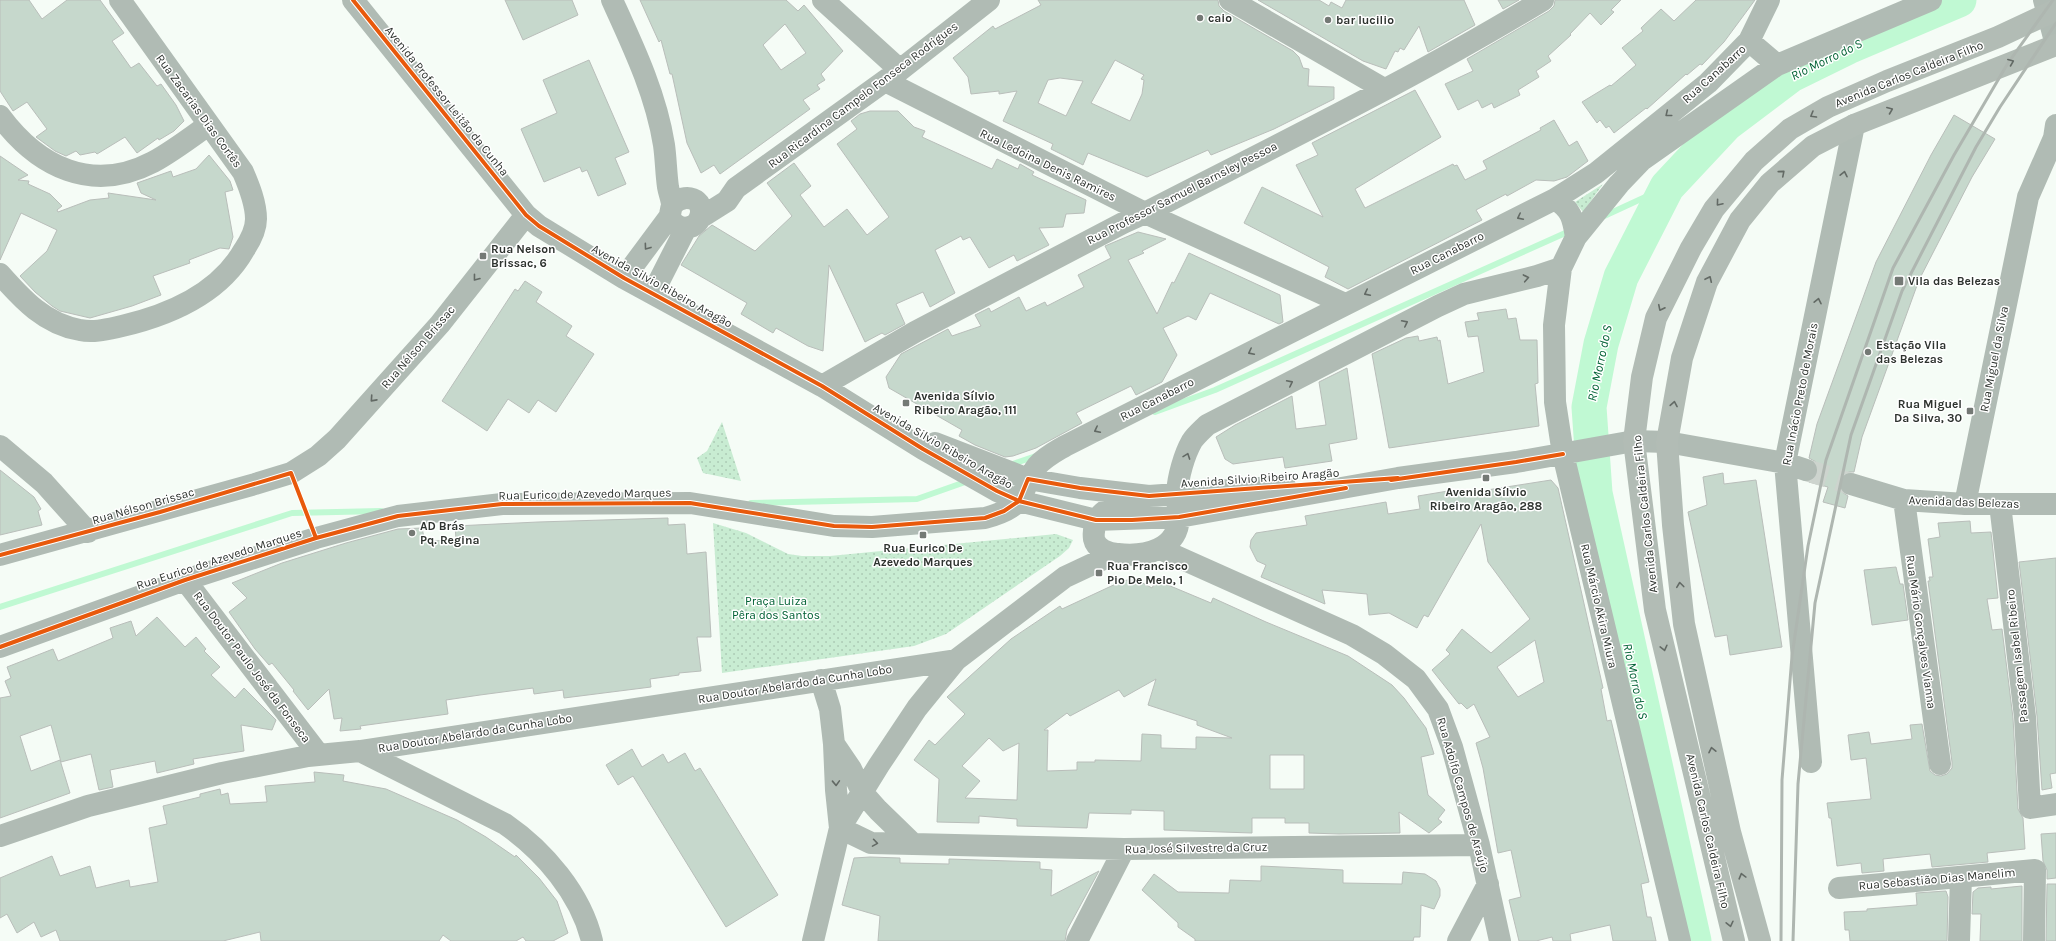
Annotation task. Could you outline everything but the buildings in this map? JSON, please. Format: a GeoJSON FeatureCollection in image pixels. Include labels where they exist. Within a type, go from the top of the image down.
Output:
{"type":"FeatureCollection","features":[{"type":"Feature","properties":{"kind":"main road","name":"Avenida Carlos Caldeira Filho"},"geometry":{"type":"LineString","coordinates":[[1734,941],[1655,610],[1634,441],[1642,378],[1656,318],[1691,248],[1714,209],[1754,161],[1790,129],[1828,106],[1887,80],[1998,37],[2049,8]]}},
{"type":"Feature","properties":{"kind":"main road","name":"Avenida Carlos Caldeira Filho"},"geometry":{"type":"LineString","coordinates":[[1760,941],[1730,832],[1684,624],[1673,525],[1667,442],[1684,351],[1707,282],[1740,220],[1770,183],[1813,146],[1854,125],[2056,45]]}},
{"type":"Feature","properties":{"kind":"street","name":"Rua Zacarias Dias Cortês"},"geometry":{"type":"LineString","coordinates":[[0,274],[32,308],[43,315],[65,326],[92,331],[103,330],[139,322],[167,313],[193,299],[218,282],[239,260],[249,242],[256,219],[253,201],[243,172],[120,0]]}},
{"type":"Feature","properties":{"kind":"street","name":"Avenida Professor Leitão da Cunha"},"geometry":{"type":"LineString","coordinates":[[353,0],[365,8],[526,215]]}},
{"type":"Feature","properties":{"kind":"street"},"geometry":{"type":"LineString","coordinates":[[612,0],[636,53],[655,108],[665,152],[686,211]]}},
{"type":"Feature","properties":{"kind":"street","name":"Rua Ledoina Denis Ramires"},"geometry":{"type":"LineString","coordinates":[[823,0],[892,76],[1145,213],[1345,304]]}},
{"type":"Feature","properties":{"kind":"street","name":"Rua Ricardina Campelo Fonseca Rodrigues"},"geometry":{"type":"LineString","coordinates":[[624,278],[686,211],[727,200],[736,188],[892,76],[989,0]]}},
{"type":"Feature","properties":{"kind":"street"},"geometry":{"type":"LineString","coordinates":[[1230,0],[1384,90]]}},
{"type":"Feature","properties":{"kind":"street","name":"Rua Professor Samuel Barnsley Pessoa"},"geometry":{"type":"LineString","coordinates":[[822,386],[915,332],[1123,223],[1384,90],[1508,22],[1543,0]]}},
{"type":"Feature","properties":{"kind":"street"},"geometry":{"type":"LineString","coordinates":[[1749,42],[1769,0]]}},
{"type":"Feature","properties":{"kind":"street"},"geometry":{"type":"LineString","coordinates":[[1776,65],[1930,0]]}},
{"type":"Feature","properties":{"kind":"street"},"geometry":{"type":"LineString","coordinates":[[2049,8],[2056,45]]}},
{"type":"Feature","properties":{"kind":"street","name":"Rua Canabarro"},"geometry":{"type":"LineString","coordinates":[[1028,479],[1048,456],[1064,446],[1555,199],[1596,173],[1696,92],[1749,42],[1776,65],[1642,160],[1618,184],[1576,237],[1561,268]]}},
{"type":"Feature","properties":{"kind":"street"},"geometry":{"type":"LineString","coordinates":[[0,116],[11,130],[44,160],[71,172],[91,177],[126,173],[152,163],[180,146],[208,124]]}},
{"type":"Feature","properties":{"kind":"street","name":"Rua Inácio Preto de Morais"},"geometry":{"type":"LineString","coordinates":[[1811,762],[1785,463],[1854,125]]}},
{"type":"Feature","properties":{"kind":"street","name":"Rua Miguel da Silva"},"geometry":{"type":"LineString","coordinates":[[1965,504],[2028,197],[2055,133]]}},
{"type":"Feature","properties":{"kind":"street"},"geometry":{"type":"LineString","coordinates":[[1555,199],[1562,204],[1573,217],[1576,237]]}},
{"type":"Feature","properties":{"kind":"street","name":"Rua Ricardina Campelo Fonseca Rodrigues"},"geometry":{"type":"LineString","coordinates":[[653,293],[686,211]]}},
{"type":"Feature","properties":{"kind":"street","name":"Avenida Silvio Ribeiro Aragão"},"geometry":{"type":"LineString","coordinates":[[526,215],[539,226],[624,278],[822,386],[896,433],[997,491],[1019,501],[1096,520],[1179,517],[1398,478],[1516,462],[1634,441],[1667,442]]}},
{"type":"Feature","properties":{"kind":"street","name":"Rua Nélson Brissac"},"geometry":{"type":"LineString","coordinates":[[0,555],[88,532],[291,473],[318,456],[337,439],[435,329],[526,215]]}},
{"type":"Feature","properties":{"kind":"street"},"geometry":{"type":"LineString","coordinates":[[1149,496],[1115,504],[1096,520],[1094,532],[1095,542],[1101,549],[1114,554],[1145,554],[1160,549],[1172,540],[1177,529],[1179,517],[1177,493],[1183,466],[1193,440],[1207,425],[1464,294],[1548,273],[1561,268]]}},
{"type":"Feature","properties":{"kind":"street","name":"Rua Márcio Akira Miura"},"geometry":{"type":"LineString","coordinates":[[1561,268],[1554,325],[1555,402],[1563,454],[1680,941]]}},
{"type":"Feature","properties":{"kind":"street","name":"Avenida Silvio Ribeiro Aragão"},"geometry":{"type":"LineString","coordinates":[[896,433],[934,443],[1028,479],[1080,488],[1149,496],[1398,478]]}},
{"type":"Feature","properties":{"kind":"street"},"geometry":{"type":"LineString","coordinates":[[1667,442],[1785,463],[1806,470]]}},
{"type":"Feature","properties":{"kind":"street"},"geometry":{"type":"LineString","coordinates":[[0,446],[44,483],[88,532]]}},
{"type":"Feature","properties":{"kind":"street"},"geometry":{"type":"LineString","coordinates":[[1019,501],[1028,479]]}},
{"type":"Feature","properties":{"kind":"street","name":"Avenida das Belezas"},"geometry":{"type":"LineString","coordinates":[[1851,484],[1904,500],[1965,504],[2056,504]]}},
{"type":"Feature","properties":{"kind":"street","name":"Rua Mário Gonçalves Vianna"},"geometry":{"type":"LineString","coordinates":[[1904,500],[1940,764]]}},
{"type":"Feature","properties":{"kind":"street","name":"Rua Eurico de Azevedo Marques"},"geometry":{"type":"LineString","coordinates":[[0,647],[185,580],[316,538],[398,516],[502,504],[690,503],[834,526],[872,527],[985,518],[1004,511],[1019,501]]}},
{"type":"Feature","properties":{"kind":"street","name":"Passagem Isabel Ribeiro"},"geometry":{"type":"LineString","coordinates":[[2000,504],[2025,717],[2030,808],[2056,804]]}},
{"type":"Feature","properties":{"kind":"street"},"geometry":{"type":"LineString","coordinates":[[813,941],[840,828],[917,708],[956,660],[1065,577],[1095,542]]}},
{"type":"Feature","properties":{"kind":"street","name":"Rua Adolfo Campos de Araújo"},"geometry":{"type":"LineString","coordinates":[[1160,549],[1352,635],[1384,654],[1416,679],[1438,708],[1452,747],[1479,845],[1500,941]]}},
{"type":"Feature","properties":{"kind":"street"},"geometry":{"type":"LineString","coordinates":[[1065,577],[1114,554]]}},
{"type":"Feature","properties":{"kind":"street","name":"Rua Doutor Paulo José da Fonseca"},"geometry":{"type":"LineString","coordinates":[[185,580],[319,755]]}},
{"type":"Feature","properties":{"kind":"street","name":"Rua Doutor Abelardo da Cunha Lobo"},"geometry":{"type":"LineString","coordinates":[[0,836],[88,806],[222,773],[319,755],[360,751],[956,660]]}},
{"type":"Feature","properties":{"kind":"street"},"geometry":{"type":"LineString","coordinates":[[821,680],[830,709],[840,828]]}},
{"type":"Feature","properties":{"kind":"street"},"geometry":{"type":"LineString","coordinates":[[834,744],[862,792],[913,844]]}},
{"type":"Feature","properties":{"kind":"street"},"geometry":{"type":"LineString","coordinates":[[360,751],[505,824],[518,833],[560,874],[578,907],[592,941]]}},
{"type":"Feature","properties":{"kind":"street","name":"Rua José Silvestre da Cruz"},"geometry":{"type":"LineString","coordinates":[[840,828],[872,843],[1124,849],[1479,845]]}},
{"type":"Feature","properties":{"kind":"street"},"geometry":{"type":"LineString","coordinates":[[1078,941],[1124,849]]}},
{"type":"Feature","properties":{"kind":"street","name":"Rua Sebastião Dias Manelim"},"geometry":{"type":"LineString","coordinates":[[1839,888],[2035,870],[2034,941]]}},
{"type":"Feature","properties":{"kind":"street"},"geometry":{"type":"LineString","coordinates":[[1959,941],[1961,877]]}},
{"type":"Feature","properties":{"kind":"street"},"geometry":{"type":"LineString","coordinates":[[1458,941],[1488,884]]}},
{"type":"Feature","properties":{"kind":"green space"},"geometry":{"type":"Polygon","coordinates":[[[1603,184],[1583,212],[1575,202],[1603,184]]]}},
{"type":"Feature","properties":{"kind":"green space"},"geometry":{"type":"Polygon","coordinates":[[[722,422],[741,481],[703,473],[697,458],[707,451],[722,422]]]}},
{"type":"Feature","properties":{"kind":"green space","name":"Praça Luiza Pêra dos Santos"},"geometry":{"type":"Polygon","coordinates":[[[713,523],[746,533],[788,554],[802,556],[830,556],[1056,534],[1073,540],[1069,548],[1060,556],[946,634],[914,646],[722,673],[713,523]]]}},
{"type":"Feature","properties":{"kind":"waterway","name":"Rio Morro do S"},"geometry":{"type":"LineString","coordinates":[[1694,941],[1595,493],[1589,407],[1601,344],[1621,277],[1667,187],[1726,124],[1791,75],[1848,47],[1959,0]]}},
{"type":"Feature","properties":{"kind":"waterway"},"geometry":{"type":"LineString","coordinates":[[1602,217],[1667,187]]}},
{"type":"Feature","properties":{"kind":"waterway"},"geometry":{"type":"LineString","coordinates":[[1155,412],[1215,390],[1572,230]]}},
{"type":"Feature","properties":{"kind":"waterway"},"geometry":{"type":"LineString","coordinates":[[1010,465],[1036,456]]}},
{"type":"Feature","properties":{"kind":"waterway"},"geometry":{"type":"LineString","coordinates":[[751,503],[917,499],[968,481]]}},
{"type":"Feature","properties":{"kind":"waterway"},"geometry":{"type":"LineString","coordinates":[[0,607],[292,513],[381,511]]}},
{"type":"Feature","properties":{"kind":"tunnel"},"geometry":{"type":"LineString","coordinates":[[1806,470],[1851,484]]}},
{"type":"Feature","properties":{"kind":"railway"},"geometry":{"type":"LineString","coordinates":[[1781,941],[1782,780],[1792,656],[1808,546],[1826,460],[1893,268],[1954,155],[2008,63],[2053,0]]}},
{"type":"Feature","properties":{"kind":"railway"},"geometry":{"type":"LineString","coordinates":[[1793,941],[1798,784],[1815,603],[1851,435],[1902,291],[1976,147],[2000,107],[2056,23]]}},
{"type":"Feature","properties":{"kind":"cycle path"},"geometry":{"type":"LineString","coordinates":[[353,0],[526,215],[539,226],[624,278],[822,386],[923,449],[997,491],[1019,501],[1096,520],[1132,520],[1179,517],[1346,488]]}},
{"type":"Feature","properties":{"kind":"cycle path"},"geometry":{"type":"LineString","coordinates":[[1391,480],[1563,454]]}},
{"type":"Feature","properties":{"kind":"cycle path"},"geometry":{"type":"LineString","coordinates":[[0,555],[160,512],[291,473],[316,538]]}},
{"type":"Feature","properties":{"kind":"cycle path"},"geometry":{"type":"LineString","coordinates":[[0,647],[185,580],[316,538],[398,516],[502,504],[690,503],[834,526],[872,527],[985,518],[1004,511],[1019,501],[1028,479],[1080,488],[1149,496],[1398,478]]}},
{"type":"Feature","properties":{"kind":"place","name":"caio"},"geometry":{"type":"Point","coordinates":[1200,18]}},
{"type":"Feature","properties":{"kind":"place","name":"bar lucilio"},"geometry":{"type":"Point","coordinates":[1328,20]}},
{"type":"Feature","properties":{"kind":"place","name":"Rua Nelson Brissac, 6"},"geometry":{"type":"Point","coordinates":[483,256]}},
{"type":"Feature","properties":{"kind":"place","name":"Vila das Belezas"},"geometry":{"type":"Point","coordinates":[1899,281]}},
{"type":"Feature","properties":{"kind":"place","name":"Estação Vila das Belezas"},"geometry":{"type":"Point","coordinates":[1868,352]}},
{"type":"Feature","properties":{"kind":"place","name":"Avenida Sílvio Ribeiro Aragão, 111"},"geometry":{"type":"Point","coordinates":[906,403]}},
{"type":"Feature","properties":{"kind":"place","name":"Rua Miguel Da Silva, 30"},"geometry":{"type":"Point","coordinates":[1970,411]}},
{"type":"Feature","properties":{"kind":"place","name":"Avenida Sílvio Ribeiro Aragão, 288"},"geometry":{"type":"Point","coordinates":[1486,478]}},
{"type":"Feature","properties":{"kind":"place","name":"AD Brás Pq. Regina"},"geometry":{"type":"Point","coordinates":[412,533]}},
{"type":"Feature","properties":{"kind":"place","name":"Rua Eurico De Azevedo Marques"},"geometry":{"type":"Point","coordinates":[923,535]}},
{"type":"Feature","properties":{"kind":"place","name":"Rua Francisco Pio De Melo, 1"},"geometry":{"type":"Point","coordinates":[1099,573]}}]}
